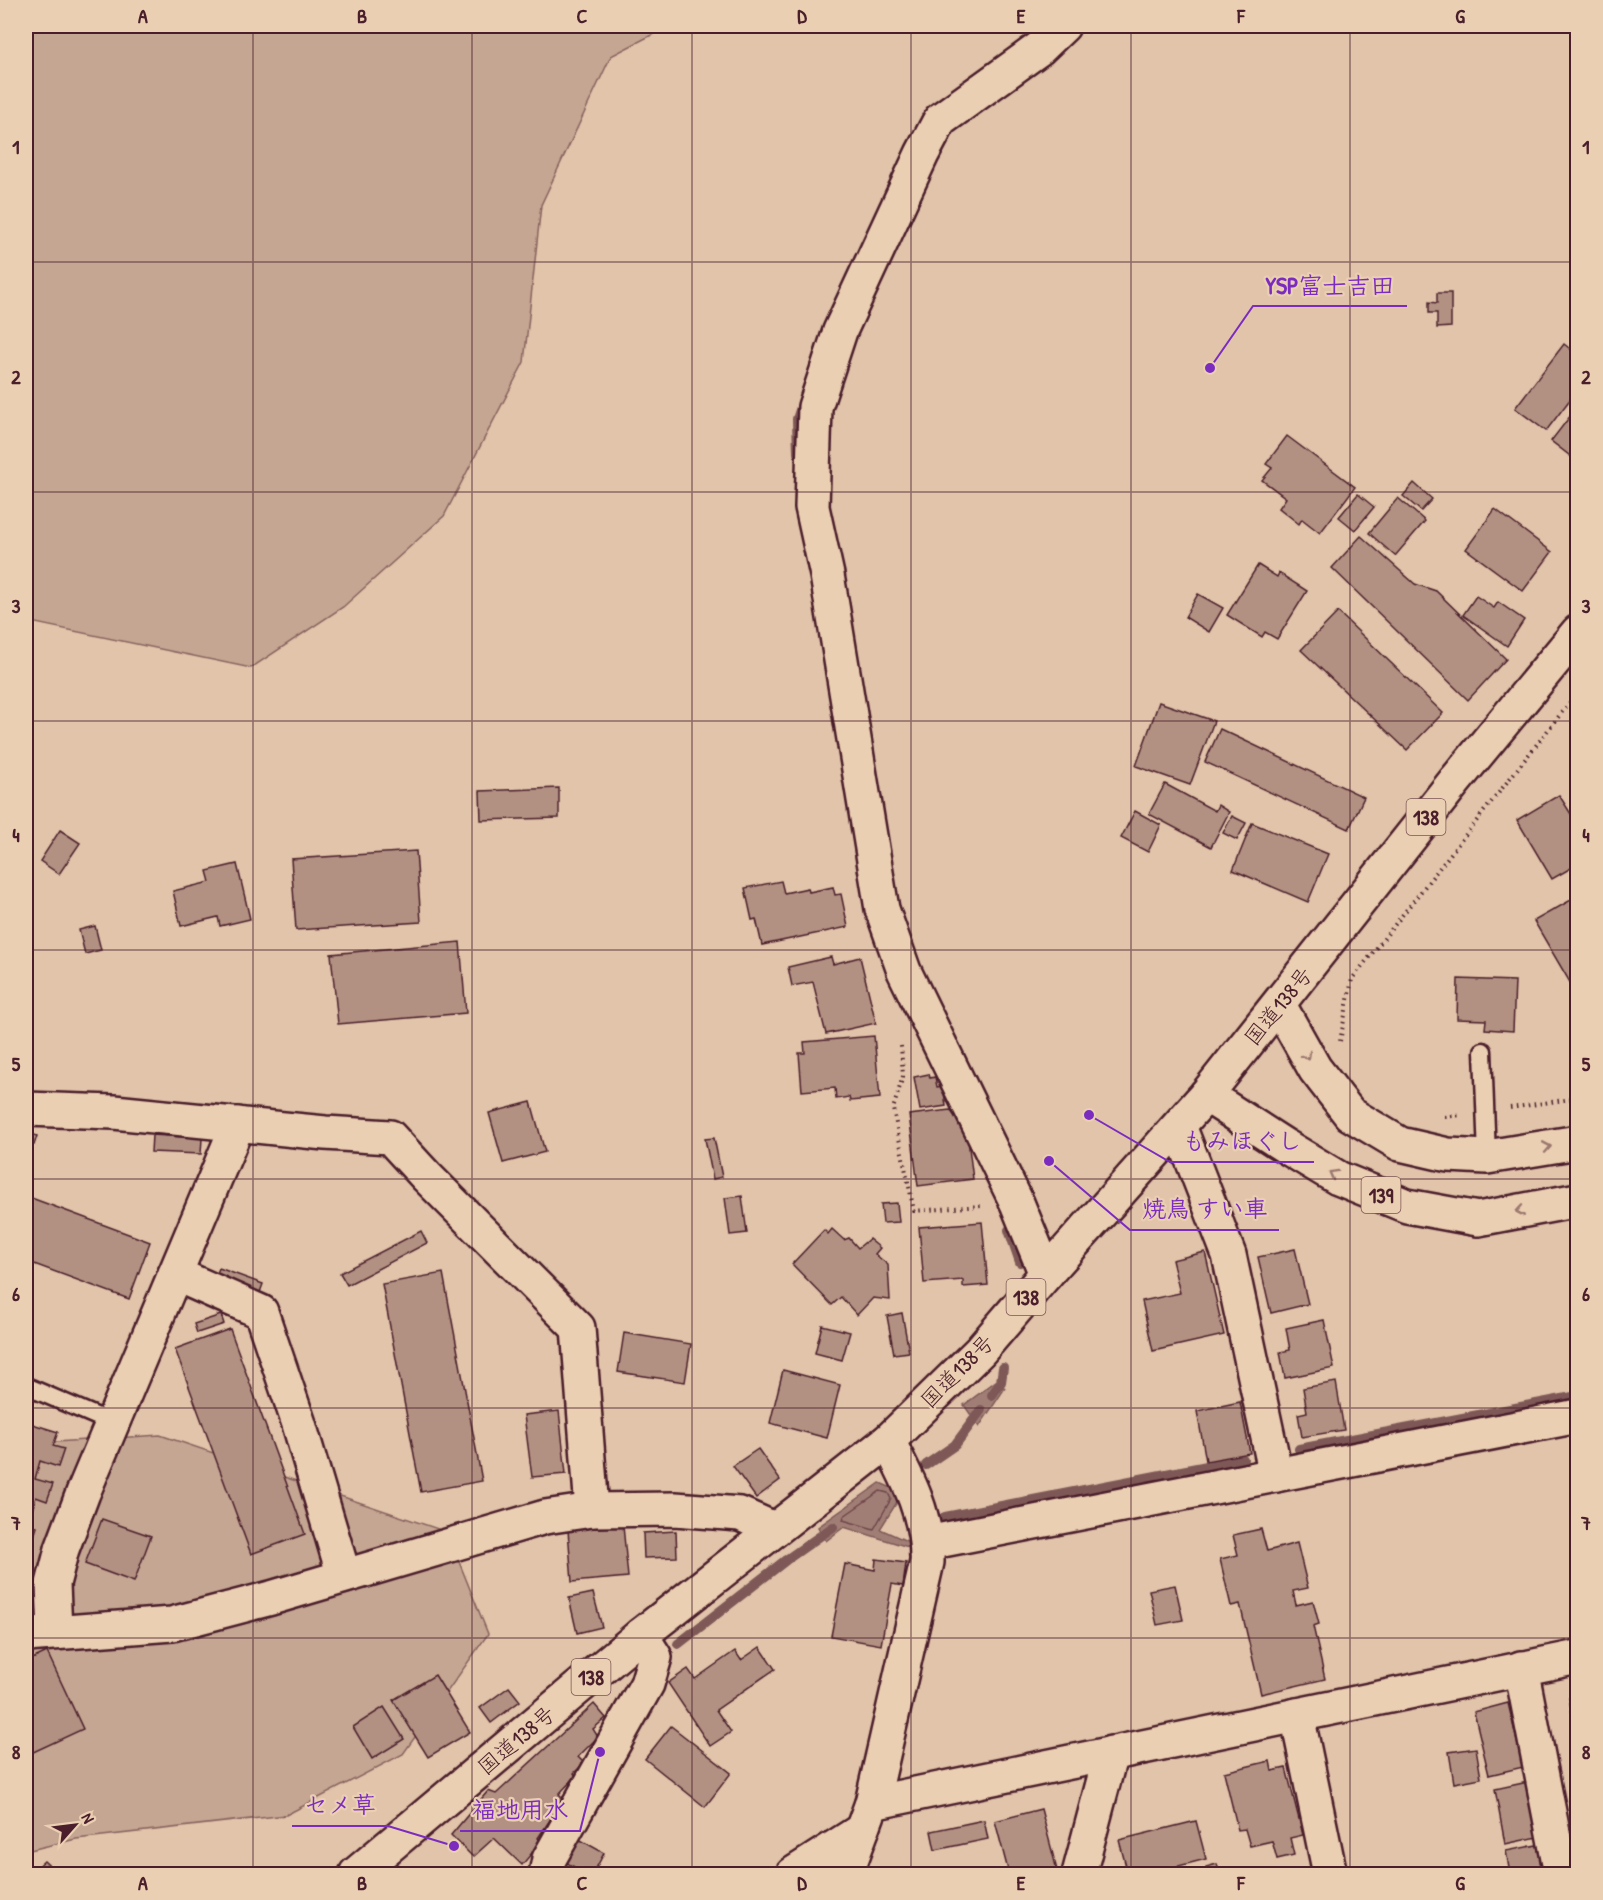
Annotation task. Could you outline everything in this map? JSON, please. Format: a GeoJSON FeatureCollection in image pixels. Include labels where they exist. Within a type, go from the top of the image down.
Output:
{"type":"FeatureCollection","features":[{"type":"Feature","properties":{"kind":"main road"},"geometry":{"type":"LineString","coordinates":[[1046,1274],[1017,1203],[904,971],[882,909],[827,575],[812,507],[815,407],[840,330],[922,154],[940,120],[1040,48],[1063,26]]}},
{"type":"Feature","properties":{"kind":"main road","name":"国道138号"},"geometry":{"type":"LineString","coordinates":[[356,1875],[641,1635],[888,1441],[980,1350],[1206,1095],[1455,781],[1578,633]]}},
{"type":"Feature","properties":{"kind":"main road","name":"139"},"geometry":{"type":"LineString","coordinates":[[1279,1005],[1315,1069],[1350,1113],[1400,1144],[1448,1155],[1487,1157],[1578,1142]]}},
{"type":"Feature","properties":{"kind":"main road","name":"139"},"geometry":{"type":"LineString","coordinates":[[1206,1095],[1338,1178],[1407,1206],[1478,1219],[1578,1200]]}},
{"type":"Feature","properties":{"kind":"main road"},"geometry":{"type":"LineString","coordinates":[[26,1109],[114,1112],[325,1133],[390,1137],[578,1328],[592,1510]]}},
{"type":"Feature","properties":{"kind":"main road"},"geometry":{"type":"LineString","coordinates":[[237,1125],[112,1423],[62,1549],[40,1633],[172,1624],[271,1598],[545,1517],[592,1510],[675,1509],[740,1514],[774,1529]]}},
{"type":"Feature","properties":{"kind":"main road"},"geometry":{"type":"LineString","coordinates":[[1179,1126],[1229,1255],[1275,1475]]}},
{"type":"Feature","properties":{"kind":"main road"},"geometry":{"type":"LineString","coordinates":[[175,1274],[261,1312],[299,1424],[344,1576]]}},
{"type":"Feature","properties":{"kind":"main road"},"geometry":{"type":"LineString","coordinates":[[927,1543],[1578,1416]]}},
{"type":"Feature","properties":{"kind":"main road"},"geometry":{"type":"LineString","coordinates":[[846,1875],[867,1816],[927,1562],[927,1543],[913,1490],[888,1441]]}},
{"type":"Feature","properties":{"kind":"main road"},"geometry":{"type":"LineString","coordinates":[[546,1875],[549,1859],[647,1684],[655,1657],[641,1635]]}},
{"type":"Feature","properties":{"kind":"main road"},"geometry":{"type":"LineString","coordinates":[[793,1875],[867,1816],[1111,1753],[1578,1657]]}},
{"type":"Feature","properties":{"kind":"main road"},"geometry":{"type":"LineString","coordinates":[[1521,1668],[1561,1875]]}},
{"type":"Feature","properties":{"kind":"main road"},"geometry":{"type":"LineString","coordinates":[[1297,1715],[1330,1875]]}},
{"type":"Feature","properties":{"kind":"main road"},"geometry":{"type":"LineString","coordinates":[[1079,1875],[1111,1753]]}},
{"type":"Feature","properties":{"kind":"lane"},"geometry":{"type":"LineString","coordinates":[[1483,1051],[1487,1157]]}},
{"type":"Feature","properties":{"kind":"lane"},"geometry":{"type":"LineString","coordinates":[[26,1386],[112,1423]]}},
{"type":"Feature","properties":{"kind":"path"},"geometry":{"type":"LineString","coordinates":[[1339,1049],[1352,979],[1578,692]]}},
{"type":"Feature","properties":{"kind":"path"},"geometry":{"type":"LineString","coordinates":[[900,1043],[903,1077],[893,1109],[914,1211],[1017,1203]]}},
{"type":"Feature","properties":{"kind":"path"},"geometry":{"type":"LineString","coordinates":[[1444,1117],[1578,1098]]}},
{"type":"Feature","properties":{"kind":"shaded area"},"geometry":{"type":"Polygon","coordinates":[[[26,26],[669,26],[611,56],[541,205],[524,362],[444,516],[343,607],[251,668],[26,621],[26,26]]]}},
{"type":"Feature","properties":{"kind":"shaded area"},"geometry":{"type":"Polygon","coordinates":[[[160,1435],[447,1532],[488,1634],[403,1754],[286,1815],[76,1839],[26,1851],[26,1444],[160,1435]]]}},
{"type":"Feature","properties":{"kind":"water"},"geometry":{"type":"Polygon","coordinates":[[[996,1381],[1005,1388],[979,1427],[964,1405],[996,1381]]]}},
{"type":"Feature","properties":{"kind":"water"},"geometry":{"type":"Polygon","coordinates":[[[880,1483],[892,1488],[899,1499],[880,1529],[907,1541],[908,1547],[844,1527],[826,1541],[818,1527],[880,1483]]]}},
{"type":"Feature","properties":{"kind":"building"},"geometry":{"type":"Polygon","coordinates":[[[1437,293],[1451,293],[1451,327],[1437,328],[1437,313],[1429,313],[1429,302],[1437,303],[1437,293]]]}},
{"type":"Feature","properties":{"kind":"building"},"geometry":{"type":"Polygon","coordinates":[[[1564,344],[1578,355],[1578,389],[1546,431],[1515,408],[1564,344]]]}},
{"type":"Feature","properties":{"kind":"building"},"geometry":{"type":"Polygon","coordinates":[[[1578,406],[1578,462],[1551,441],[1578,406]]]}},
{"type":"Feature","properties":{"kind":"building"},"geometry":{"type":"Polygon","coordinates":[[[1287,436],[1355,487],[1320,533],[1302,519],[1299,524],[1279,508],[1286,498],[1262,480],[1272,468],[1266,464],[1287,436]]]}},
{"type":"Feature","properties":{"kind":"building"},"geometry":{"type":"Polygon","coordinates":[[[1414,483],[1432,499],[1421,511],[1403,496],[1414,483]]]}},
{"type":"Feature","properties":{"kind":"building"},"geometry":{"type":"Polygon","coordinates":[[[1358,494],[1374,507],[1355,530],[1339,517],[1358,494]]]}},
{"type":"Feature","properties":{"kind":"building"},"geometry":{"type":"Polygon","coordinates":[[[1398,498],[1425,521],[1395,556],[1369,533],[1398,498]]]}},
{"type":"Feature","properties":{"kind":"building"},"geometry":{"type":"Polygon","coordinates":[[[1495,509],[1552,552],[1523,591],[1466,549],[1495,509]]]}},
{"type":"Feature","properties":{"kind":"building"},"geometry":{"type":"Polygon","coordinates":[[[1361,536],[1415,584],[1436,591],[1506,659],[1468,700],[1332,568],[1361,536]]]}},
{"type":"Feature","properties":{"kind":"building"},"geometry":{"type":"Polygon","coordinates":[[[1258,565],[1277,577],[1279,573],[1307,591],[1277,639],[1265,632],[1262,637],[1227,615],[1258,565]]]}},
{"type":"Feature","properties":{"kind":"building"},"geometry":{"type":"Polygon","coordinates":[[[1198,594],[1223,608],[1209,632],[1185,617],[1198,594]]]}},
{"type":"Feature","properties":{"kind":"building"},"geometry":{"type":"Polygon","coordinates":[[[1476,596],[1494,608],[1498,602],[1524,620],[1507,646],[1463,615],[1476,596]]]}},
{"type":"Feature","properties":{"kind":"building"},"geometry":{"type":"Polygon","coordinates":[[[1338,612],[1443,713],[1407,750],[1301,650],[1338,612]]]}},
{"type":"Feature","properties":{"kind":"building"},"geometry":{"type":"Polygon","coordinates":[[[1159,702],[1214,721],[1190,785],[1136,766],[1159,702]]]}},
{"type":"Feature","properties":{"kind":"building"},"geometry":{"type":"Polygon","coordinates":[[[1220,729],[1364,797],[1349,829],[1205,762],[1220,729]]]}},
{"type":"Feature","properties":{"kind":"building"},"geometry":{"type":"Polygon","coordinates":[[[1165,784],[1215,811],[1218,805],[1229,812],[1211,847],[1149,814],[1165,784]]]}},
{"type":"Feature","properties":{"kind":"building"},"geometry":{"type":"Polygon","coordinates":[[[559,788],[559,818],[481,820],[480,791],[559,788]]]}},
{"type":"Feature","properties":{"kind":"building"},"geometry":{"type":"Polygon","coordinates":[[[1559,795],[1578,825],[1578,864],[1552,879],[1517,820],[1559,795]]]}},
{"type":"Feature","properties":{"kind":"building"},"geometry":{"type":"Polygon","coordinates":[[[1135,811],[1161,825],[1148,852],[1121,838],[1135,811]]]}},
{"type":"Feature","properties":{"kind":"building"},"geometry":{"type":"Polygon","coordinates":[[[1232,816],[1246,823],[1237,840],[1223,833],[1232,816]]]}},
{"type":"Feature","properties":{"kind":"building"},"geometry":{"type":"Polygon","coordinates":[[[1252,823],[1328,854],[1308,902],[1233,870],[1252,823]]]}},
{"type":"Feature","properties":{"kind":"building"},"geometry":{"type":"Polygon","coordinates":[[[60,830],[80,843],[59,874],[40,861],[60,830]]]}},
{"type":"Feature","properties":{"kind":"building"},"geometry":{"type":"Polygon","coordinates":[[[416,851],[421,922],[296,930],[291,859],[416,851]]]}},
{"type":"Feature","properties":{"kind":"building"},"geometry":{"type":"Polygon","coordinates":[[[237,864],[250,919],[220,926],[218,917],[181,926],[173,891],[210,882],[207,871],[237,864]]]}},
{"type":"Feature","properties":{"kind":"building"},"geometry":{"type":"Polygon","coordinates":[[[781,881],[784,893],[808,888],[809,892],[833,887],[835,895],[841,894],[848,927],[762,945],[756,919],[752,920],[745,888],[781,881]]]}},
{"type":"Feature","properties":{"kind":"building"},"geometry":{"type":"Polygon","coordinates":[[[1578,896],[1578,996],[1534,921],[1578,896]]]}},
{"type":"Feature","properties":{"kind":"building"},"geometry":{"type":"Polygon","coordinates":[[[95,926],[101,950],[85,954],[79,930],[95,926]]]}},
{"type":"Feature","properties":{"kind":"building"},"geometry":{"type":"Polygon","coordinates":[[[460,942],[466,1013],[338,1024],[331,954],[460,942]]]}},
{"type":"Feature","properties":{"kind":"building"},"geometry":{"type":"Polygon","coordinates":[[[831,957],[833,964],[860,957],[876,1023],[826,1034],[813,982],[792,986],[788,967],[831,957]]]}},
{"type":"Feature","properties":{"kind":"building"},"geometry":{"type":"Polygon","coordinates":[[[1458,979],[1515,981],[1513,1031],[1485,1029],[1486,1020],[1457,1019],[1458,979]]]}},
{"type":"Feature","properties":{"kind":"building"},"geometry":{"type":"Polygon","coordinates":[[[874,1036],[880,1098],[850,1101],[849,1097],[836,1099],[835,1088],[802,1091],[799,1053],[805,1053],[804,1042],[874,1036]]]}},
{"type":"Feature","properties":{"kind":"building"},"geometry":{"type":"Polygon","coordinates":[[[929,1074],[930,1078],[935,1077],[937,1087],[943,1086],[946,1106],[920,1110],[914,1077],[929,1074]]]}},
{"type":"Feature","properties":{"kind":"building"},"geometry":{"type":"Polygon","coordinates":[[[531,1102],[545,1152],[503,1163],[489,1113],[531,1102]]]}},
{"type":"Feature","properties":{"kind":"building"},"geometry":{"type":"Polygon","coordinates":[[[950,1110],[967,1132],[973,1179],[918,1186],[909,1115],[950,1110]]]}},
{"type":"Feature","properties":{"kind":"building"},"geometry":{"type":"Polygon","coordinates":[[[26,1132],[37,1136],[34,1145],[26,1142],[26,1132]]]}},
{"type":"Feature","properties":{"kind":"building"},"geometry":{"type":"Polygon","coordinates":[[[152,1135],[202,1138],[201,1154],[151,1152],[152,1135]]]}},
{"type":"Feature","properties":{"kind":"building"},"geometry":{"type":"Polygon","coordinates":[[[714,1138],[722,1177],[713,1179],[705,1139],[714,1138]]]}},
{"type":"Feature","properties":{"kind":"building"},"geometry":{"type":"Polygon","coordinates":[[[26,1196],[150,1242],[129,1299],[26,1261],[26,1196]]]}},
{"type":"Feature","properties":{"kind":"building"},"geometry":{"type":"Polygon","coordinates":[[[742,1196],[747,1233],[730,1235],[725,1198],[742,1196]]]}},
{"type":"Feature","properties":{"kind":"building"},"geometry":{"type":"Polygon","coordinates":[[[897,1203],[899,1222],[883,1223],[881,1204],[897,1203]]]}},
{"type":"Feature","properties":{"kind":"building"},"geometry":{"type":"Polygon","coordinates":[[[982,1222],[988,1285],[963,1287],[963,1280],[924,1283],[919,1227],[982,1222]]]}},
{"type":"Feature","properties":{"kind":"building"},"geometry":{"type":"Polygon","coordinates":[[[832,1229],[844,1240],[849,1238],[858,1248],[869,1239],[880,1248],[875,1254],[888,1265],[890,1300],[873,1298],[857,1315],[841,1297],[832,1305],[792,1264],[824,1230],[828,1234],[832,1229]]]}},
{"type":"Feature","properties":{"kind":"building"},"geometry":{"type":"Polygon","coordinates":[[[421,1231],[427,1243],[347,1285],[340,1273],[421,1231]]]}},
{"type":"Feature","properties":{"kind":"building"},"geometry":{"type":"Polygon","coordinates":[[[1295,1249],[1308,1304],[1271,1313],[1258,1257],[1295,1249]]]}},
{"type":"Feature","properties":{"kind":"building"},"geometry":{"type":"Polygon","coordinates":[[[1205,1252],[1224,1335],[1153,1351],[1142,1301],[1180,1293],[1172,1260],[1205,1252]]]}},
{"type":"Feature","properties":{"kind":"building"},"geometry":{"type":"Polygon","coordinates":[[[219,1268],[263,1284],[258,1298],[214,1282],[219,1268]]]}},
{"type":"Feature","properties":{"kind":"building"},"geometry":{"type":"Polygon","coordinates":[[[443,1273],[482,1481],[421,1492],[382,1284],[443,1273]]]}},
{"type":"Feature","properties":{"kind":"building"},"geometry":{"type":"Polygon","coordinates":[[[902,1313],[909,1352],[894,1354],[887,1316],[902,1313]]]}},
{"type":"Feature","properties":{"kind":"building"},"geometry":{"type":"Polygon","coordinates":[[[221,1315],[224,1324],[197,1333],[194,1324],[221,1315]]]}},
{"type":"Feature","properties":{"kind":"building"},"geometry":{"type":"Polygon","coordinates":[[[1324,1320],[1334,1368],[1285,1378],[1280,1352],[1290,1350],[1286,1328],[1324,1320]]]}},
{"type":"Feature","properties":{"kind":"building"},"geometry":{"type":"Polygon","coordinates":[[[822,1325],[850,1332],[842,1360],[815,1353],[822,1325]]]}},
{"type":"Feature","properties":{"kind":"building"},"geometry":{"type":"Polygon","coordinates":[[[230,1329],[305,1534],[251,1554],[175,1349],[230,1329]]]}},
{"type":"Feature","properties":{"kind":"building"},"geometry":{"type":"Polygon","coordinates":[[[624,1333],[691,1344],[685,1382],[618,1372],[624,1333]]]}},
{"type":"Feature","properties":{"kind":"building"},"geometry":{"type":"Polygon","coordinates":[[[783,1370],[840,1385],[827,1438],[770,1423],[783,1370]]]}},
{"type":"Feature","properties":{"kind":"building"},"geometry":{"type":"Polygon","coordinates":[[[1336,1382],[1344,1430],[1302,1437],[1298,1414],[1307,1412],[1303,1388],[1336,1382]]]}},
{"type":"Feature","properties":{"kind":"building"},"geometry":{"type":"Polygon","coordinates":[[[1240,1402],[1250,1453],[1206,1461],[1197,1411],[1240,1402]]]}},
{"type":"Feature","properties":{"kind":"building"},"geometry":{"type":"Polygon","coordinates":[[[559,1411],[566,1474],[532,1477],[524,1415],[559,1411]]]}},
{"type":"Feature","properties":{"kind":"building"},"geometry":{"type":"Polygon","coordinates":[[[26,1422],[58,1432],[53,1446],[64,1449],[58,1467],[40,1461],[35,1479],[53,1484],[47,1501],[36,1497],[28,1524],[37,1527],[31,1546],[26,1544],[26,1422]]]}},
{"type":"Feature","properties":{"kind":"building"},"geometry":{"type":"Polygon","coordinates":[[[758,1449],[780,1480],[756,1498],[733,1466],[758,1449]]]}},
{"type":"Feature","properties":{"kind":"building"},"geometry":{"type":"Polygon","coordinates":[[[102,1519],[151,1536],[134,1582],[85,1564],[102,1519]]]}},
{"type":"Feature","properties":{"kind":"building"},"geometry":{"type":"Polygon","coordinates":[[[623,1526],[628,1577],[572,1582],[568,1530],[623,1526]]]}},
{"type":"Feature","properties":{"kind":"building"},"geometry":{"type":"Polygon","coordinates":[[[1261,1529],[1267,1551],[1297,1543],[1308,1588],[1293,1591],[1296,1605],[1313,1601],[1319,1624],[1313,1626],[1325,1679],[1261,1694],[1240,1604],[1231,1606],[1220,1559],[1238,1555],[1233,1535],[1261,1529]]]}},
{"type":"Feature","properties":{"kind":"building"},"geometry":{"type":"Polygon","coordinates":[[[676,1531],[677,1557],[644,1558],[643,1533],[676,1531]]]}},
{"type":"Feature","properties":{"kind":"building"},"geometry":{"type":"Polygon","coordinates":[[[876,1559],[906,1563],[903,1586],[892,1584],[881,1645],[831,1636],[845,1564],[875,1570],[876,1559]]]}},
{"type":"Feature","properties":{"kind":"building"},"geometry":{"type":"Polygon","coordinates":[[[1175,1585],[1183,1620],[1157,1625],[1149,1590],[1175,1585]]]}},
{"type":"Feature","properties":{"kind":"building"},"geometry":{"type":"Polygon","coordinates":[[[593,1593],[602,1627],[577,1633],[569,1598],[593,1593]]]}},
{"type":"Feature","properties":{"kind":"building"},"geometry":{"type":"Polygon","coordinates":[[[760,1647],[775,1669],[716,1710],[731,1732],[710,1746],[668,1683],[688,1669],[695,1679],[735,1651],[741,1660],[760,1647]]]}},
{"type":"Feature","properties":{"kind":"building"},"geometry":{"type":"Polygon","coordinates":[[[47,1652],[83,1729],[29,1754],[26,1747],[26,1662],[47,1652]]]}},
{"type":"Feature","properties":{"kind":"building"},"geometry":{"type":"Polygon","coordinates":[[[435,1675],[470,1732],[428,1757],[393,1700],[435,1675]]]}},
{"type":"Feature","properties":{"kind":"building"},"geometry":{"type":"Polygon","coordinates":[[[509,1687],[520,1701],[491,1723],[480,1708],[509,1687]]]}},
{"type":"Feature","properties":{"kind":"building"},"geometry":{"type":"Polygon","coordinates":[[[1578,1697],[1578,1744],[1569,1698],[1578,1697]]]}},
{"type":"Feature","properties":{"kind":"building"},"geometry":{"type":"Polygon","coordinates":[[[1508,1703],[1523,1767],[1489,1775],[1474,1712],[1508,1703]]]}},
{"type":"Feature","properties":{"kind":"building"},"geometry":{"type":"Polygon","coordinates":[[[594,1704],[606,1718],[593,1729],[598,1737],[578,1757],[584,1763],[574,1773],[576,1776],[559,1794],[564,1799],[538,1838],[541,1842],[522,1865],[494,1838],[473,1857],[451,1835],[488,1791],[496,1794],[594,1704]]]}},
{"type":"Feature","properties":{"kind":"building"},"geometry":{"type":"Polygon","coordinates":[[[384,1707],[404,1739],[372,1759],[353,1727],[384,1707]]]}},
{"type":"Feature","properties":{"kind":"building"},"geometry":{"type":"Polygon","coordinates":[[[671,1726],[731,1773],[705,1807],[645,1759],[671,1726]]]}},
{"type":"Feature","properties":{"kind":"building"},"geometry":{"type":"Polygon","coordinates":[[[1476,1748],[1481,1778],[1454,1783],[1449,1752],[1476,1748]]]}},
{"type":"Feature","properties":{"kind":"building"},"geometry":{"type":"Polygon","coordinates":[[[1270,1761],[1272,1771],[1286,1768],[1303,1835],[1290,1838],[1294,1855],[1277,1859],[1272,1841],[1250,1846],[1245,1829],[1238,1830],[1224,1772],[1270,1761]]]}},
{"type":"Feature","properties":{"kind":"building"},"geometry":{"type":"Polygon","coordinates":[[[1528,1782],[1538,1837],[1505,1844],[1495,1789],[1528,1782]]]}},
{"type":"Feature","properties":{"kind":"building"},"geometry":{"type":"Polygon","coordinates":[[[1041,1809],[1058,1874],[1009,1874],[995,1821],[1041,1809]]]}},
{"type":"Feature","properties":{"kind":"building"},"geometry":{"type":"Polygon","coordinates":[[[984,1820],[988,1839],[935,1850],[931,1831],[984,1820]]]}},
{"type":"Feature","properties":{"kind":"building"},"geometry":{"type":"Polygon","coordinates":[[[1196,1821],[1206,1859],[1159,1871],[1158,1867],[1128,1874],[1119,1840],[1196,1821]]]}},
{"type":"Feature","properties":{"kind":"building"},"geometry":{"type":"Polygon","coordinates":[[[577,1838],[604,1853],[593,1874],[587,1874],[565,1862],[577,1838]]]}},
{"type":"Feature","properties":{"kind":"building"},"geometry":{"type":"Polygon","coordinates":[[[1537,1845],[1543,1874],[1510,1874],[1506,1851],[1537,1845]]]}},
{"type":"Feature","properties":{"kind":"building"},"geometry":{"type":"Polygon","coordinates":[[[44,1861],[58,1874],[30,1874],[44,1861]]]}},
{"type":"Feature","properties":{"kind":"building"},"geometry":{"type":"Polygon","coordinates":[[[1217,1864],[1220,1874],[1208,1874],[1206,1867],[1217,1864]]]}},
{"type":"Feature","properties":{"kind":"waterway"},"geometry":{"type":"LineString","coordinates":[[798,453],[797,419],[802,404]]}},
{"type":"Feature","properties":{"kind":"waterway"},"geometry":{"type":"LineString","coordinates":[[1009,1230],[1020,1262]]}},
{"type":"Feature","properties":{"kind":"waterway"},"geometry":{"type":"LineString","coordinates":[[992,1395],[1001,1382],[1003,1368]]}},
{"type":"Feature","properties":{"kind":"waterway"},"geometry":{"type":"LineString","coordinates":[[1299,1449],[1578,1396]]}},
{"type":"Feature","properties":{"kind":"waterway"},"geometry":{"type":"LineString","coordinates":[[926,1465],[955,1445],[981,1410]]}},
{"type":"Feature","properties":{"kind":"waterway"},"geometry":{"type":"LineString","coordinates":[[945,1517],[1243,1459]]}},
{"type":"Feature","properties":{"kind":"waterway"},"geometry":{"type":"LineString","coordinates":[[678,1644],[786,1560],[833,1527]]}},
{"type":"Feature","properties":{"kind":"place","name":"YSP富士吉田"},"geometry":{"type":"Point","coordinates":[1210,368]}},
{"type":"Feature","properties":{"kind":"place","name":"もみほぐし"},"geometry":{"type":"Point","coordinates":[1089,1115]}},
{"type":"Feature","properties":{"kind":"place","name":"焼鳥 すい車"},"geometry":{"type":"Point","coordinates":[1049,1161]}},
{"type":"Feature","properties":{"kind":"place","name":"福地用水"},"geometry":{"type":"Point","coordinates":[600,1752]}},
{"type":"Feature","properties":{"kind":"place","name":"セメ草"},"geometry":{"type":"Point","coordinates":[454,1846]}}]}
